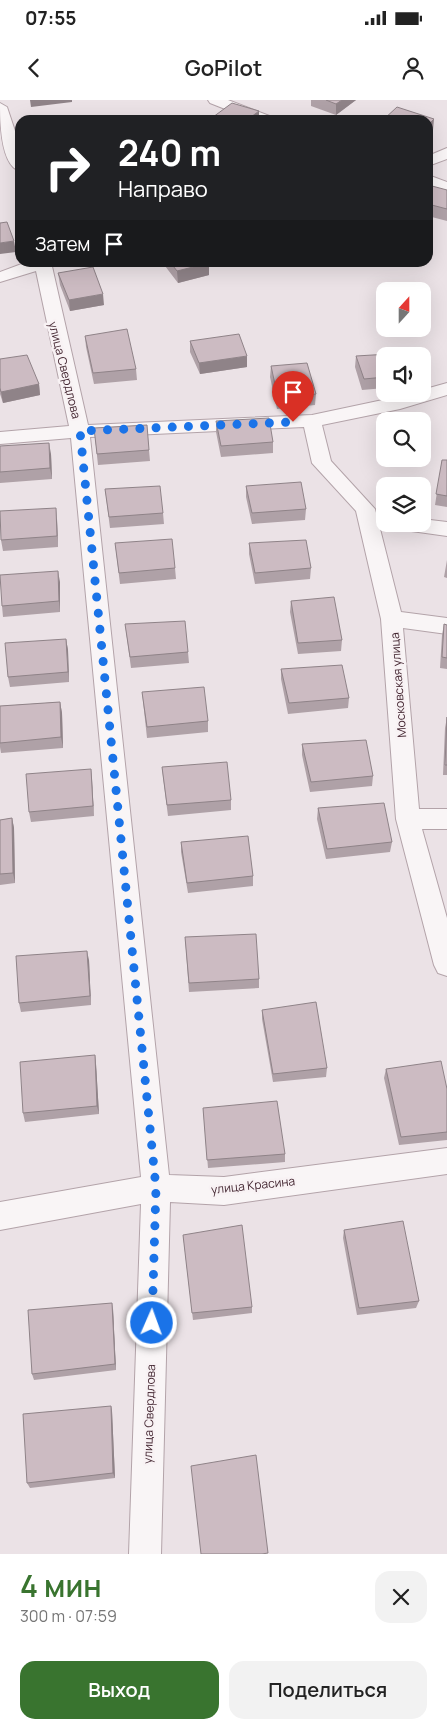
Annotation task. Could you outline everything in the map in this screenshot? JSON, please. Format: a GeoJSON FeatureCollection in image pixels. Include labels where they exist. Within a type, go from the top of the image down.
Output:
{"type":"FeatureCollection","features":[{"type":"Feature","properties":{"kind":"street"},"geometry":{"type":"LineString","coordinates":[[214,100],[254,115]]}},
{"type":"Feature","properties":{"kind":"street"},"geometry":{"type":"LineString","coordinates":[[0,107],[5,128],[15,153]]}},
{"type":"Feature","properties":{"kind":"street"},"geometry":{"type":"LineString","coordinates":[[433,159],[447,153]]}},
{"type":"Feature","properties":{"kind":"street"},"geometry":{"type":"LineString","coordinates":[[433,182],[447,187]]}},
{"type":"Feature","properties":{"kind":"street"},"geometry":{"type":"LineString","coordinates":[[0,277],[24,271],[32,267]]}},
{"type":"Feature","properties":{"kind":"street","name":"улица Свердлова"},"geometry":{"type":"LineString","coordinates":[[42,267],[80,431],[156,1188],[145,1554]]}},
{"type":"Feature","properties":{"kind":"street"},"geometry":{"type":"LineString","coordinates":[[0,438],[80,431],[312,421],[400,403],[447,389]]}},
{"type":"Feature","properties":{"kind":"street","name":"Московская улица"},"geometry":{"type":"LineString","coordinates":[[312,421],[322,464],[375,513],[392,619],[408,819],[447,965]]}},
{"type":"Feature","properties":{"kind":"street"},"geometry":{"type":"LineString","coordinates":[[431,527],[447,529]]}},
{"type":"Feature","properties":{"kind":"street"},"geometry":{"type":"LineString","coordinates":[[392,619],[447,626]]}},
{"type":"Feature","properties":{"kind":"street"},"geometry":{"type":"LineString","coordinates":[[408,819],[447,818]]}},
{"type":"Feature","properties":{"kind":"street","name":"улица Красина"},"geometry":{"type":"LineString","coordinates":[[0,1216],[156,1188],[224,1190],[447,1161]]}},
{"type":"Feature","properties":{"kind":"building"},"geometry":{"type":"Polygon","coordinates":[[[326,100],[342,100],[336,104],[326,100]]]}},
{"type":"Feature","properties":{"kind":"building"},"geometry":{"type":"Polygon","coordinates":[[[232,103],[259,111],[254,115],[216,115],[232,103]]]}},
{"type":"Feature","properties":{"kind":"building"},"geometry":{"type":"Polygon","coordinates":[[[397,107],[422,115],[388,115],[397,107]]]}},
{"type":"Feature","properties":{"kind":"building"},"geometry":{"type":"Polygon","coordinates":[[[433,186],[447,190],[447,209],[433,205],[433,186]]]}},
{"type":"Feature","properties":{"kind":"building"},"geometry":{"type":"Polygon","coordinates":[[[7,222],[14,241],[0,243],[0,223],[7,222]]]}},
{"type":"Feature","properties":{"kind":"building"},"geometry":{"type":"Polygon","coordinates":[[[93,267],[103,294],[69,300],[58,273],[93,267]]]}},
{"type":"Feature","properties":{"kind":"building"},"geometry":{"type":"Polygon","coordinates":[[[174,267],[193,267],[177,271],[174,267]]]}},
{"type":"Feature","properties":{"kind":"building"},"geometry":{"type":"Polygon","coordinates":[[[127,329],[136,369],[93,373],[85,336],[127,329]]]}},
{"type":"Feature","properties":{"kind":"building"},"geometry":{"type":"Polygon","coordinates":[[[239,334],[247,356],[199,363],[190,341],[239,334]]]}},
{"type":"Feature","properties":{"kind":"building"},"geometry":{"type":"Polygon","coordinates":[[[27,355],[39,384],[1,392],[0,359],[27,355]]]}},
{"type":"Feature","properties":{"kind":"building"},"geometry":{"type":"Polygon","coordinates":[[[376,355],[376,378],[364,379],[356,356],[376,355]]]}},
{"type":"Feature","properties":{"kind":"building"},"geometry":{"type":"Polygon","coordinates":[[[307,363],[316,394],[278,398],[271,366],[307,363]]]}},
{"type":"Feature","properties":{"kind":"building"},"geometry":{"type":"Polygon","coordinates":[[[269,418],[273,442],[221,446],[216,421],[269,418]]]}},
{"type":"Feature","properties":{"kind":"building"},"geometry":{"type":"Polygon","coordinates":[[[147,425],[149,450],[97,454],[94,428],[147,425]]]}},
{"type":"Feature","properties":{"kind":"building"},"geometry":{"type":"Polygon","coordinates":[[[49,443],[50,468],[0,472],[0,446],[49,443]]]}},
{"type":"Feature","properties":{"kind":"building"},"geometry":{"type":"Polygon","coordinates":[[[442,460],[447,460],[447,496],[436,494],[442,460]]]}},
{"type":"Feature","properties":{"kind":"building"},"geometry":{"type":"Polygon","coordinates":[[[301,482],[306,509],[252,513],[246,486],[301,482]]]}},
{"type":"Feature","properties":{"kind":"building"},"geometry":{"type":"Polygon","coordinates":[[[160,486],[163,513],[109,517],[105,489],[160,486]]]}},
{"type":"Feature","properties":{"kind":"building"},"geometry":{"type":"Polygon","coordinates":[[[56,508],[57,536],[1,540],[0,511],[56,508]]]}},
{"type":"Feature","properties":{"kind":"building"},"geometry":{"type":"Polygon","coordinates":[[[172,539],[175,568],[119,573],[115,543],[172,539]]]}},
{"type":"Feature","properties":{"kind":"building"},"geometry":{"type":"Polygon","coordinates":[[[306,540],[311,568],[255,573],[249,543],[306,540]]]}},
{"type":"Feature","properties":{"kind":"building"},"geometry":{"type":"Polygon","coordinates":[[[58,571],[59,601],[2,606],[0,575],[58,571]]]}},
{"type":"Feature","properties":{"kind":"building"},"geometry":{"type":"Polygon","coordinates":[[[334,597],[342,640],[298,643],[291,601],[334,597]]]}},
{"type":"Feature","properties":{"kind":"building"},"geometry":{"type":"Polygon","coordinates":[[[185,621],[188,652],[130,657],[125,624],[185,621]]]}},
{"type":"Feature","properties":{"kind":"building"},"geometry":{"type":"Polygon","coordinates":[[[444,624],[447,625],[447,658],[442,657],[444,624]]]}},
{"type":"Feature","properties":{"kind":"building"},"geometry":{"type":"Polygon","coordinates":[[[66,639],[68,672],[8,677],[5,643],[66,639]]]}},
{"type":"Feature","properties":{"kind":"building"},"geometry":{"type":"Polygon","coordinates":[[[342,665],[349,698],[289,703],[281,669],[342,665]]]}},
{"type":"Feature","properties":{"kind":"building"},"geometry":{"type":"Polygon","coordinates":[[[204,687],[208,721],[147,727],[142,692],[204,687]]]}},
{"type":"Feature","properties":{"kind":"building"},"geometry":{"type":"Polygon","coordinates":[[[60,702],[61,737],[0,743],[0,706],[60,702]]]}},
{"type":"Feature","properties":{"kind":"building"},"geometry":{"type":"Polygon","coordinates":[[[447,717],[447,765],[445,765],[447,717]]]}},
{"type":"Feature","properties":{"kind":"building"},"geometry":{"type":"Polygon","coordinates":[[[366,740],[373,776],[311,782],[302,744],[366,740]]]}},
{"type":"Feature","properties":{"kind":"building"},"geometry":{"type":"Polygon","coordinates":[[[227,762],[231,800],[167,805],[162,767],[227,762]]]}},
{"type":"Feature","properties":{"kind":"building"},"geometry":{"type":"Polygon","coordinates":[[[91,769],[93,806],[29,812],[26,774],[91,769]]]}},
{"type":"Feature","properties":{"kind":"building"},"geometry":{"type":"Polygon","coordinates":[[[384,803],[392,842],[327,849],[318,808],[384,803]]]}},
{"type":"Feature","properties":{"kind":"building"},"geometry":{"type":"Polygon","coordinates":[[[12,818],[13,873],[0,874],[0,820],[12,818]]]}},
{"type":"Feature","properties":{"kind":"building"},"geometry":{"type":"Polygon","coordinates":[[[248,836],[253,876],[187,883],[181,842],[248,836]]]}},
{"type":"Feature","properties":{"kind":"building"},"geometry":{"type":"Polygon","coordinates":[[[256,934],[259,979],[189,983],[185,937],[256,934]]]}},
{"type":"Feature","properties":{"kind":"building"},"geometry":{"type":"Polygon","coordinates":[[[87,951],[90,996],[19,1003],[16,956],[87,951]]]}},
{"type":"Feature","properties":{"kind":"building"},"geometry":{"type":"Polygon","coordinates":[[[316,1002],[327,1068],[273,1074],[262,1010],[316,1002]]]}},
{"type":"Feature","properties":{"kind":"building"},"geometry":{"type":"Polygon","coordinates":[[[95,1055],[97,1106],[23,1113],[20,1062],[95,1055]]]}},
{"type":"Feature","properties":{"kind":"building"},"geometry":{"type":"Polygon","coordinates":[[[441,1061],[447,1089],[447,1132],[401,1137],[386,1069],[441,1061]]]}},
{"type":"Feature","properties":{"kind":"building"},"geometry":{"type":"Polygon","coordinates":[[[277,1101],[285,1154],[207,1160],[203,1108],[277,1101]]]}},
{"type":"Feature","properties":{"kind":"building"},"geometry":{"type":"Polygon","coordinates":[[[403,1221],[419,1301],[359,1308],[344,1230],[403,1221]]]}},
{"type":"Feature","properties":{"kind":"building"},"geometry":{"type":"Polygon","coordinates":[[[242,1225],[252,1307],[192,1313],[183,1235],[242,1225]]]}},
{"type":"Feature","properties":{"kind":"building"},"geometry":{"type":"Polygon","coordinates":[[[112,1303],[115,1364],[32,1374],[28,1310],[112,1303]]]}},
{"type":"Feature","properties":{"kind":"building"},"geometry":{"type":"Polygon","coordinates":[[[111,1406],[113,1473],[27,1483],[23,1414],[111,1406]]]}},
{"type":"Feature","properties":{"kind":"building"},"geometry":{"type":"Polygon","coordinates":[[[256,1455],[268,1553],[201,1554],[191,1466],[256,1455]]]}},
{"type":"Feature","properties":{"kind":"route"},"geometry":{"type":"LineString","coordinates":[[152,1323],[156,1188],[80,431],[293,422]]}}]}
